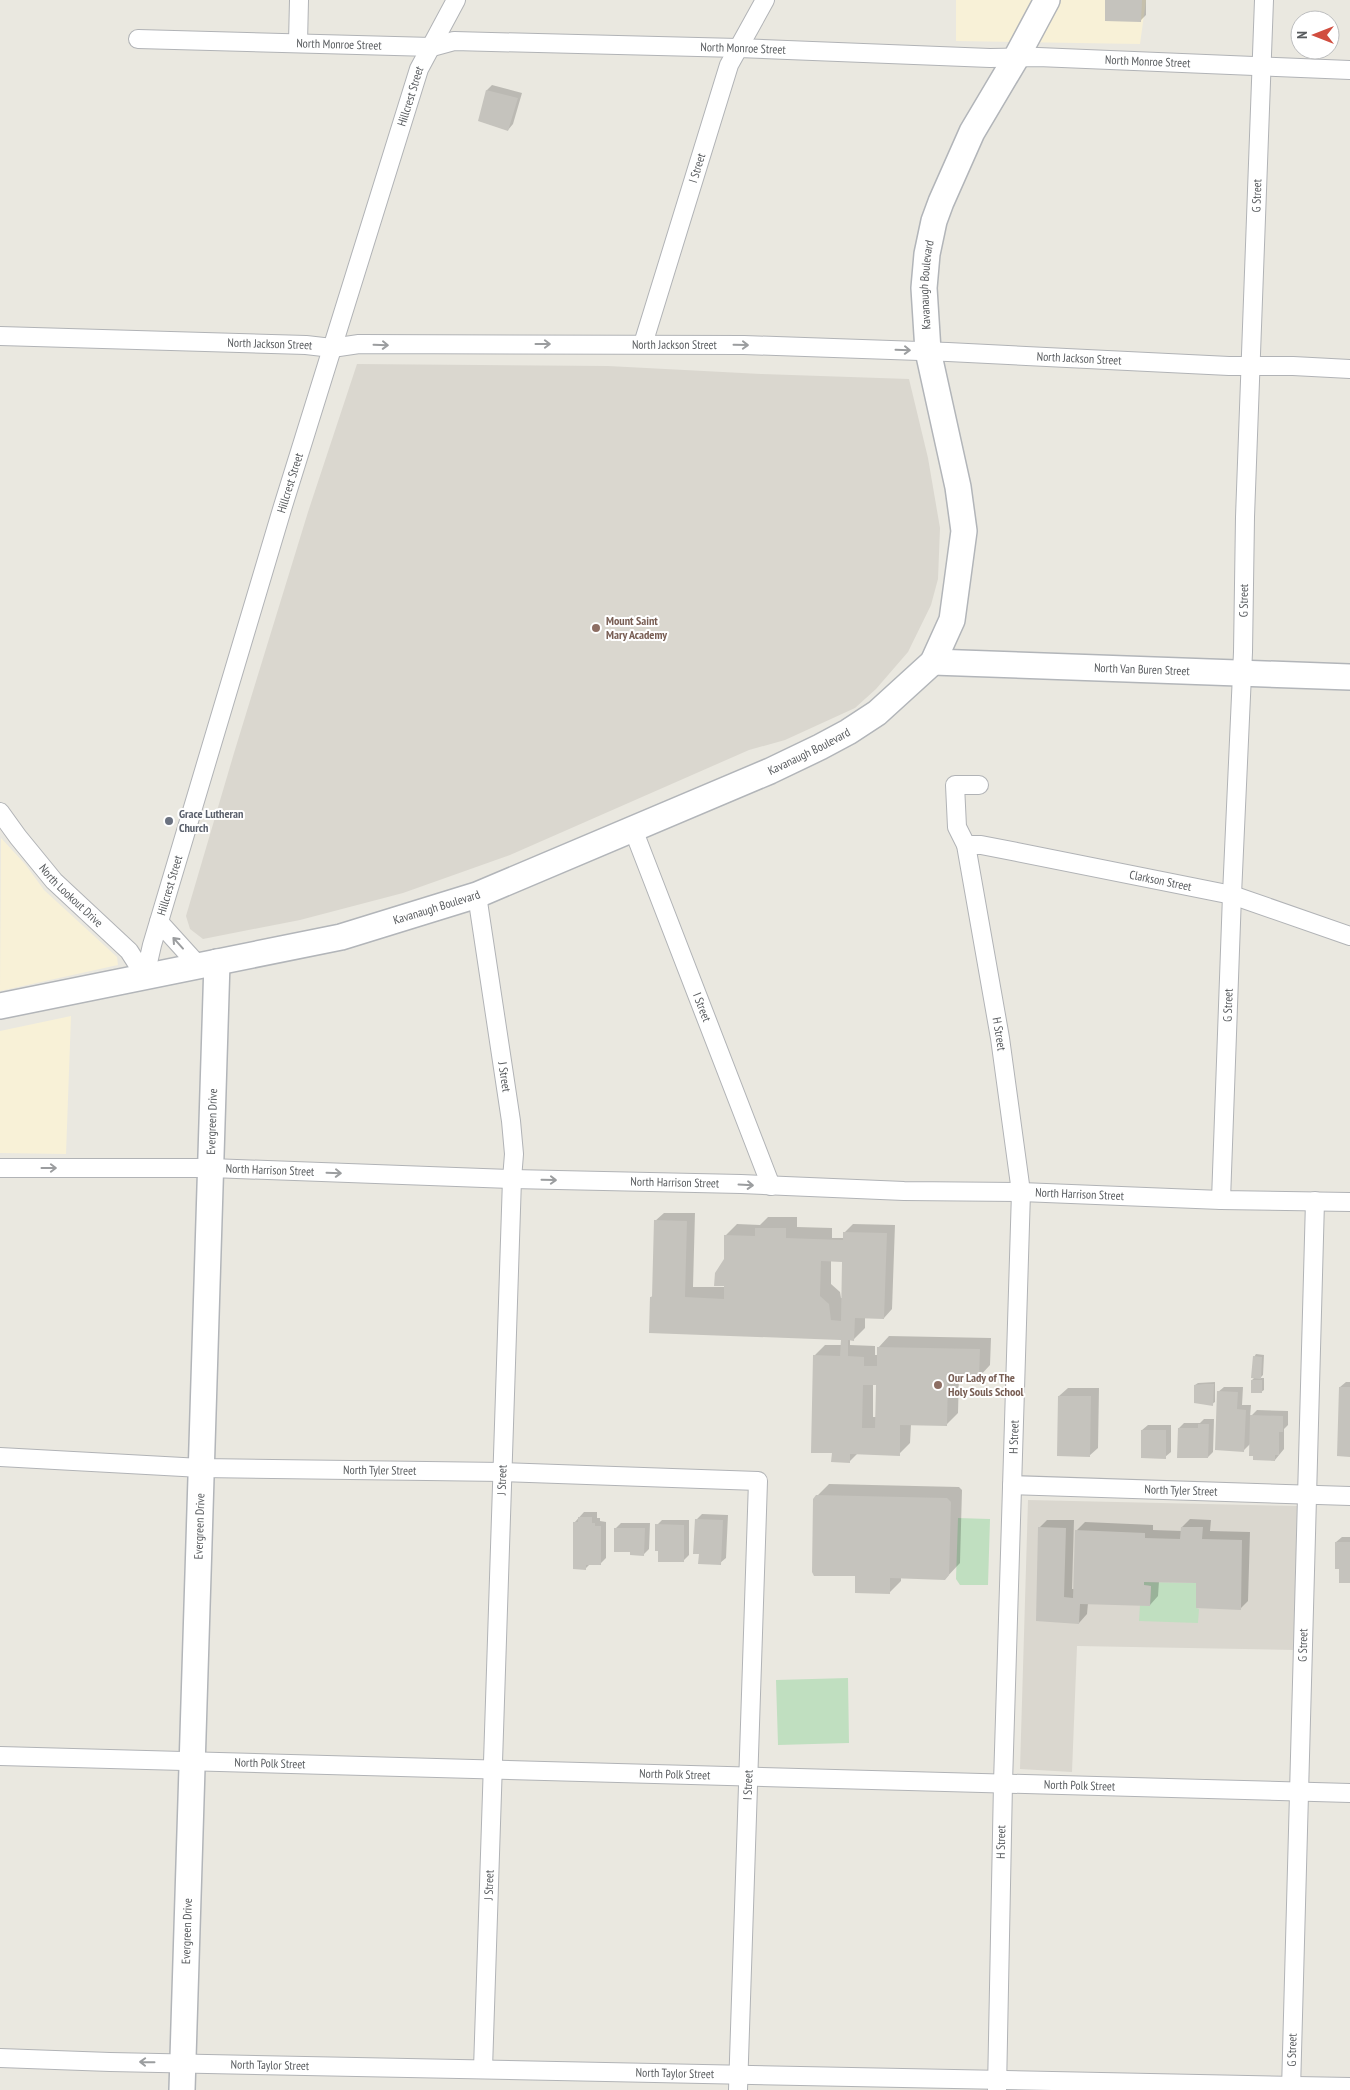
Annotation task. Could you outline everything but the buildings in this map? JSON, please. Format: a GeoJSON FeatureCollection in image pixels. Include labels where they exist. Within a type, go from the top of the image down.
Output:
{"type":"FeatureCollection","features":[{"type":"Feature","properties":{"kind":"street"},"geometry":{"type":"LineString","coordinates":[[298,43],[299,0]]}},
{"type":"Feature","properties":{"kind":"street","name":"Hillcrest Street"},"geometry":{"type":"LineString","coordinates":[[145,976],[152,945],[240,645],[419,69],[456,0]]}},
{"type":"Feature","properties":{"kind":"street","name":"I Street"},"geometry":{"type":"LineString","coordinates":[[644,344],[729,65],[765,0]]}},
{"type":"Feature","properties":{"kind":"street","name":"Kavanaugh Boulevard"},"geometry":{"type":"LineString","coordinates":[[0,1006],[341,936],[476,895],[770,770],[848,732],[877,713],[933,662],[952,620],[964,531],[958,487],[928,351],[924,288],[927,254],[934,221],[951,177],[972,132],[1016,58],[1047,0]]}},
{"type":"Feature","properties":{"kind":"street","name":"G Street"},"geometry":{"type":"LineString","coordinates":[[1221,1200],[1264,0]]}},
{"type":"Feature","properties":{"kind":"street","name":"North Monroe Street"},"geometry":{"type":"LineString","coordinates":[[138,39],[432,47],[454,41],[738,48],[1016,58],[1038,57],[1261,68],[1350,70]]}},
{"type":"Feature","properties":{"kind":"street","name":"North Jackson Street"},"geometry":{"type":"LineString","coordinates":[[0,336],[306,345],[332,348],[359,344],[644,344],[928,351],[1251,367],[1294,366],[1350,369]]}},
{"type":"Feature","properties":{"kind":"street","name":"North Van Buren Street"},"geometry":{"type":"LineString","coordinates":[[933,662],[1350,677]]}},
{"type":"Feature","properties":{"kind":"street","name":"H Street"},"geometry":{"type":"LineString","coordinates":[[979,785],[955,784],[957,827],[966,845],[1000,1038],[1021,1192],[1003,1783],[997,2085]]}},
{"type":"Feature","properties":{"kind":"street","name":"North Lookout Drive"},"geometry":{"type":"LineString","coordinates":[[0,812],[54,881],[129,952],[145,976]]}},
{"type":"Feature","properties":{"kind":"street","name":"I Street"},"geometry":{"type":"LineString","coordinates":[[633,829],[771,1186]]}},
{"type":"Feature","properties":{"kind":"street","name":"Clarkson Street"},"geometry":{"type":"LineString","coordinates":[[966,845],[981,845],[1232,895],[1350,936]]}},
{"type":"Feature","properties":{"kind":"street","name":"J Street"},"geometry":{"type":"LineString","coordinates":[[476,895],[511,1122],[514,1154],[483,2069]]}},
{"type":"Feature","properties":{"kind":"street"},"geometry":{"type":"LineString","coordinates":[[159,922],[208,963]]}},
{"type":"Feature","properties":{"kind":"street","name":"Evergreen Drive"},"geometry":{"type":"LineString","coordinates":[[182,2090],[211,1168],[208,963]]}},
{"type":"Feature","properties":{"kind":"street","name":"North Harrison Street"},"geometry":{"type":"LineString","coordinates":[[0,1168],[211,1168],[512,1179],[1021,1192],[1221,1200],[1350,1202]]}},
{"type":"Feature","properties":{"kind":"street","name":"G Street"},"geometry":{"type":"LineString","coordinates":[[1291,2088],[1315,1201]]}},
{"type":"Feature","properties":{"kind":"street","name":"North Tyler Street"},"geometry":{"type":"LineString","coordinates":[[0,1457],[201,1468],[503,1472],[758,1481]]}},
{"type":"Feature","properties":{"kind":"street","name":"I Street"},"geometry":{"type":"LineString","coordinates":[[738,2082],[758,1481]]}},
{"type":"Feature","properties":{"kind":"street","name":"North Tyler Street"},"geometry":{"type":"LineString","coordinates":[[1012,1485],[1350,1496]]}},
{"type":"Feature","properties":{"kind":"street","name":"North Polk Street"},"geometry":{"type":"LineString","coordinates":[[0,1756],[1350,1792]]}},
{"type":"Feature","properties":{"kind":"street","name":"North Taylor Street"},"geometry":{"type":"LineString","coordinates":[[0,2058],[483,2069],[738,2082],[1350,2087]]}},
{"type":"Feature","properties":{"kind":"shaded area"},"geometry":{"type":"Polygon","coordinates":[[[956,0],[1146,0],[1140,44],[956,41],[956,0]]]}},
{"type":"Feature","properties":{"kind":"shaded area","name":"Mount Saint Mary Academy"},"geometry":{"type":"Polygon","coordinates":[[[357,364],[608,366],[909,379],[928,458],[940,528],[938,579],[931,605],[908,652],[876,689],[855,708],[785,740],[749,750],[510,855],[403,893],[300,920],[203,939],[190,929],[186,916],[308,512],[357,364]]]}},
{"type":"Feature","properties":{"kind":"shaded area"},"geometry":{"type":"Polygon","coordinates":[[[1,838],[25,864],[44,890],[117,957],[118,965],[0,991],[1,838]]]}},
{"type":"Feature","properties":{"kind":"shaded area"},"geometry":{"type":"Polygon","coordinates":[[[71,1016],[66,1154],[0,1153],[0,1031],[71,1016]]]}},
{"type":"Feature","properties":{"kind":"shaded area"},"geometry":{"type":"Polygon","coordinates":[[[1028,1500],[1297,1506],[1294,1650],[1077,1646],[1072,1772],[1020,1769],[1028,1500]]]}},
{"type":"Feature","properties":{"kind":"green space"},"geometry":{"type":"Polygon","coordinates":[[[958,1518],[990,1519],[988,1585],[960,1585],[956,1579],[958,1518]]]}},
{"type":"Feature","properties":{"kind":"green space"},"geometry":{"type":"Polygon","coordinates":[[[1144,1582],[1196,1583],[1196,1608],[1199,1609],[1198,1623],[1139,1621],[1140,1605],[1150,1606],[1151,1586],[1144,1585],[1144,1582]]]}},
{"type":"Feature","properties":{"kind":"green space"},"geometry":{"type":"Polygon","coordinates":[[[848,1678],[849,1743],[778,1745],[776,1680],[848,1678]]]}},
{"type":"Feature","properties":{"kind":"place","name":"Mount Saint Mary Academy"},"geometry":{"type":"Point","coordinates":[596,628]}},
{"type":"Feature","properties":{"kind":"place","name":"Grace Lutheran Church"},"geometry":{"type":"Point","coordinates":[169,821]}},
{"type":"Feature","properties":{"kind":"place","name":"Our Lady of The Holy Souls School"},"geometry":{"type":"Point","coordinates":[938,1385]}}]}
